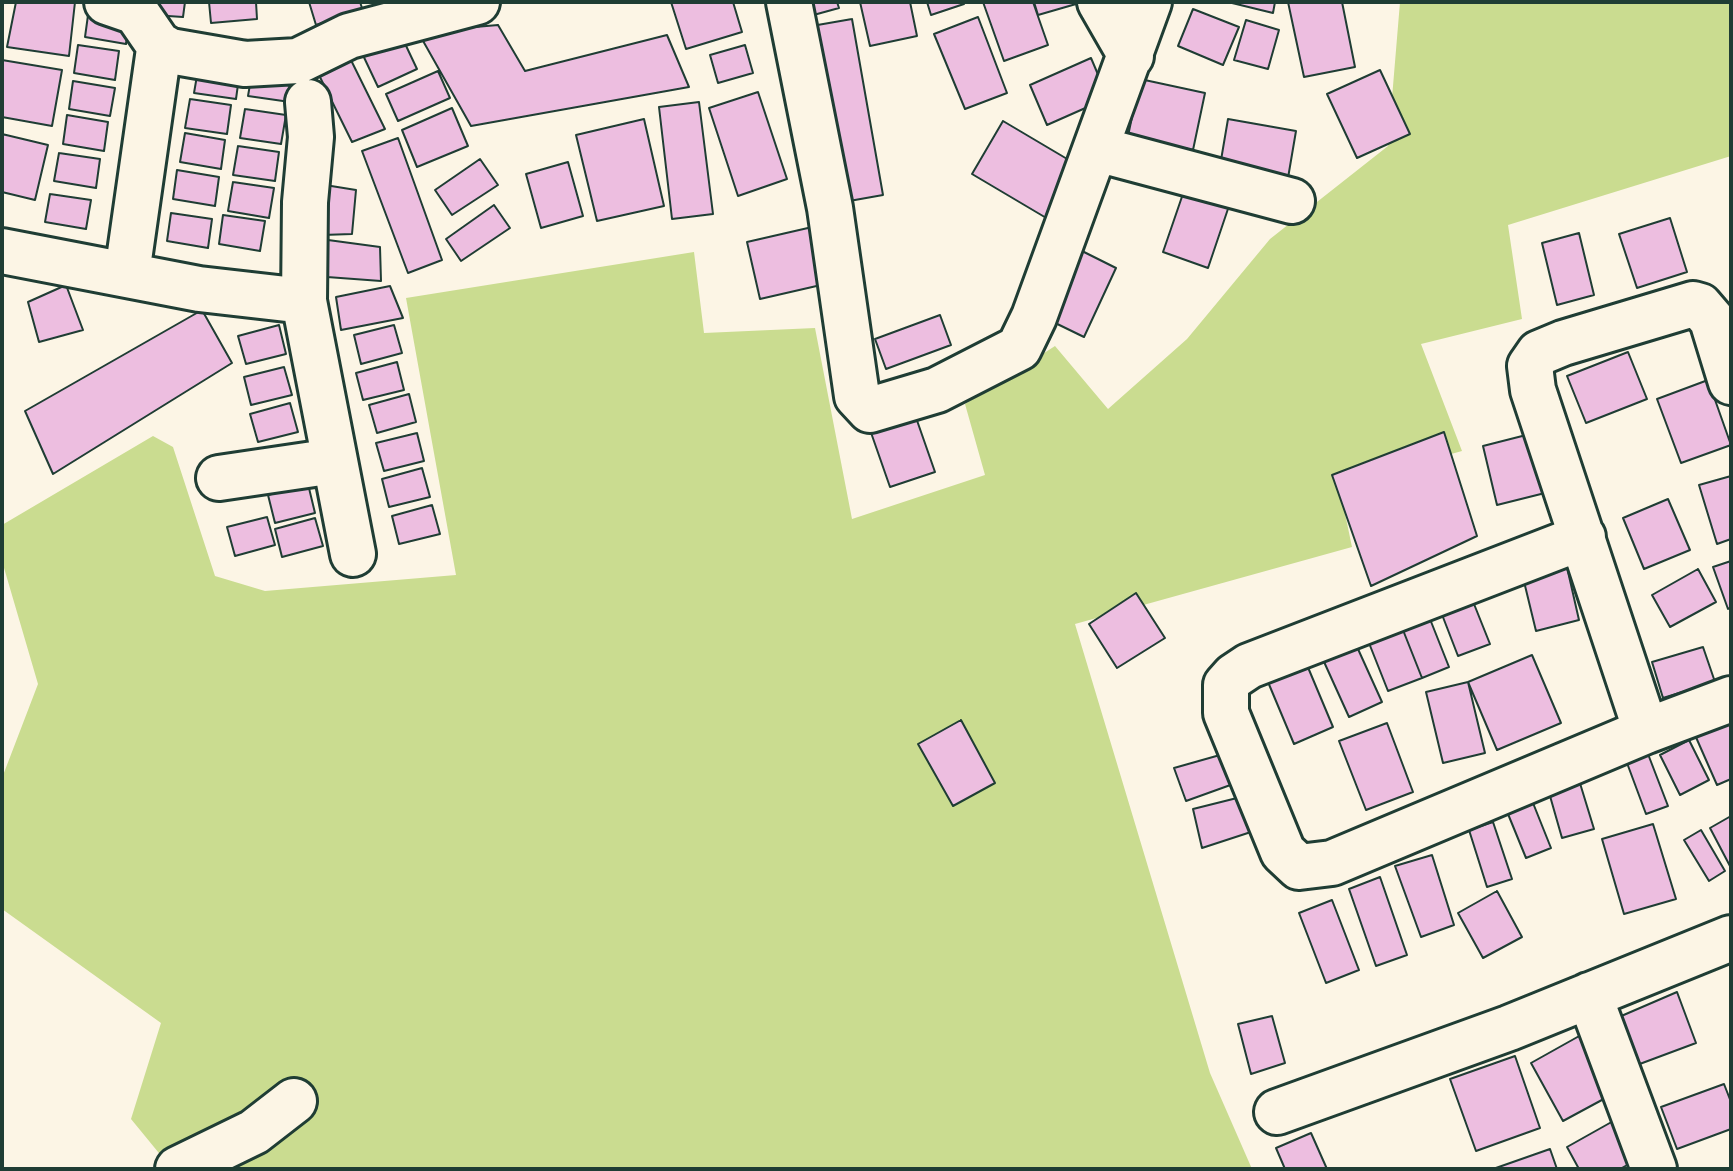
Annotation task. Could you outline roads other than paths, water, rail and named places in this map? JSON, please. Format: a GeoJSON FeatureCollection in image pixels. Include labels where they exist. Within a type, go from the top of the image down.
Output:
{"type":"FeatureCollection","features":[{"type":"Feature","properties":{"kind":"street"},"geometry":{"type":"LineString","coordinates":[[107,2],[136,12],[158,44],[170,51],[196,58],[270,64],[298,61],[349,36],[477,2]]}},
{"type":"Feature","properties":{"kind":"street"},"geometry":{"type":"LineString","coordinates":[[789,2],[830,208],[857,396],[870,410],[937,390],[1019,348],[1027,336],[1149,2]]}},
{"type":"Feature","properties":{"kind":"street"},"geometry":{"type":"LineString","coordinates":[[1100,2],[1131,56]]}},
{"type":"Feature","properties":{"kind":"street"},"geometry":{"type":"LineString","coordinates":[[127,274],[159,49]]}},
{"type":"Feature","properties":{"kind":"street"},"geometry":{"type":"LineString","coordinates":[[308,102],[311,137],[305,202],[304,301],[353,554]]}},
{"type":"Feature","properties":{"kind":"street"},"geometry":{"type":"LineString","coordinates":[[1097,149],[1292,201]]}},
{"type":"Feature","properties":{"kind":"street"},"geometry":{"type":"LineString","coordinates":[[2,251],[199,289],[304,301]]}},
{"type":"Feature","properties":{"kind":"street"},"geometry":{"type":"LineString","coordinates":[[1646,731],[1533,390],[1530,366],[1534,359],[1563,343],[1693,304],[1700,306],[1712,320],[1728,363]]}},
{"type":"Feature","properties":{"kind":"street"},"geometry":{"type":"LineString","coordinates":[[219,478],[334,461]]}},
{"type":"Feature","properties":{"kind":"street"},"geometry":{"type":"LineString","coordinates":[[1583,537],[1249,666],[1226,685],[1226,713],[1283,852],[1299,867],[1312,868],[1332,863],[1646,731],[1731,699]]}},
{"type":"Feature","properties":{"kind":"street"},"geometry":{"type":"LineString","coordinates":[[1277,1112],[1570,1003],[1731,938]]}},
{"type":"Feature","properties":{"kind":"street"},"geometry":{"type":"LineString","coordinates":[[1570,1003],[1654,1169]]}},
{"type":"Feature","properties":{"kind":"street"},"geometry":{"type":"LineString","coordinates":[[178,1169],[254,1132],[294,1101]]}}]}
